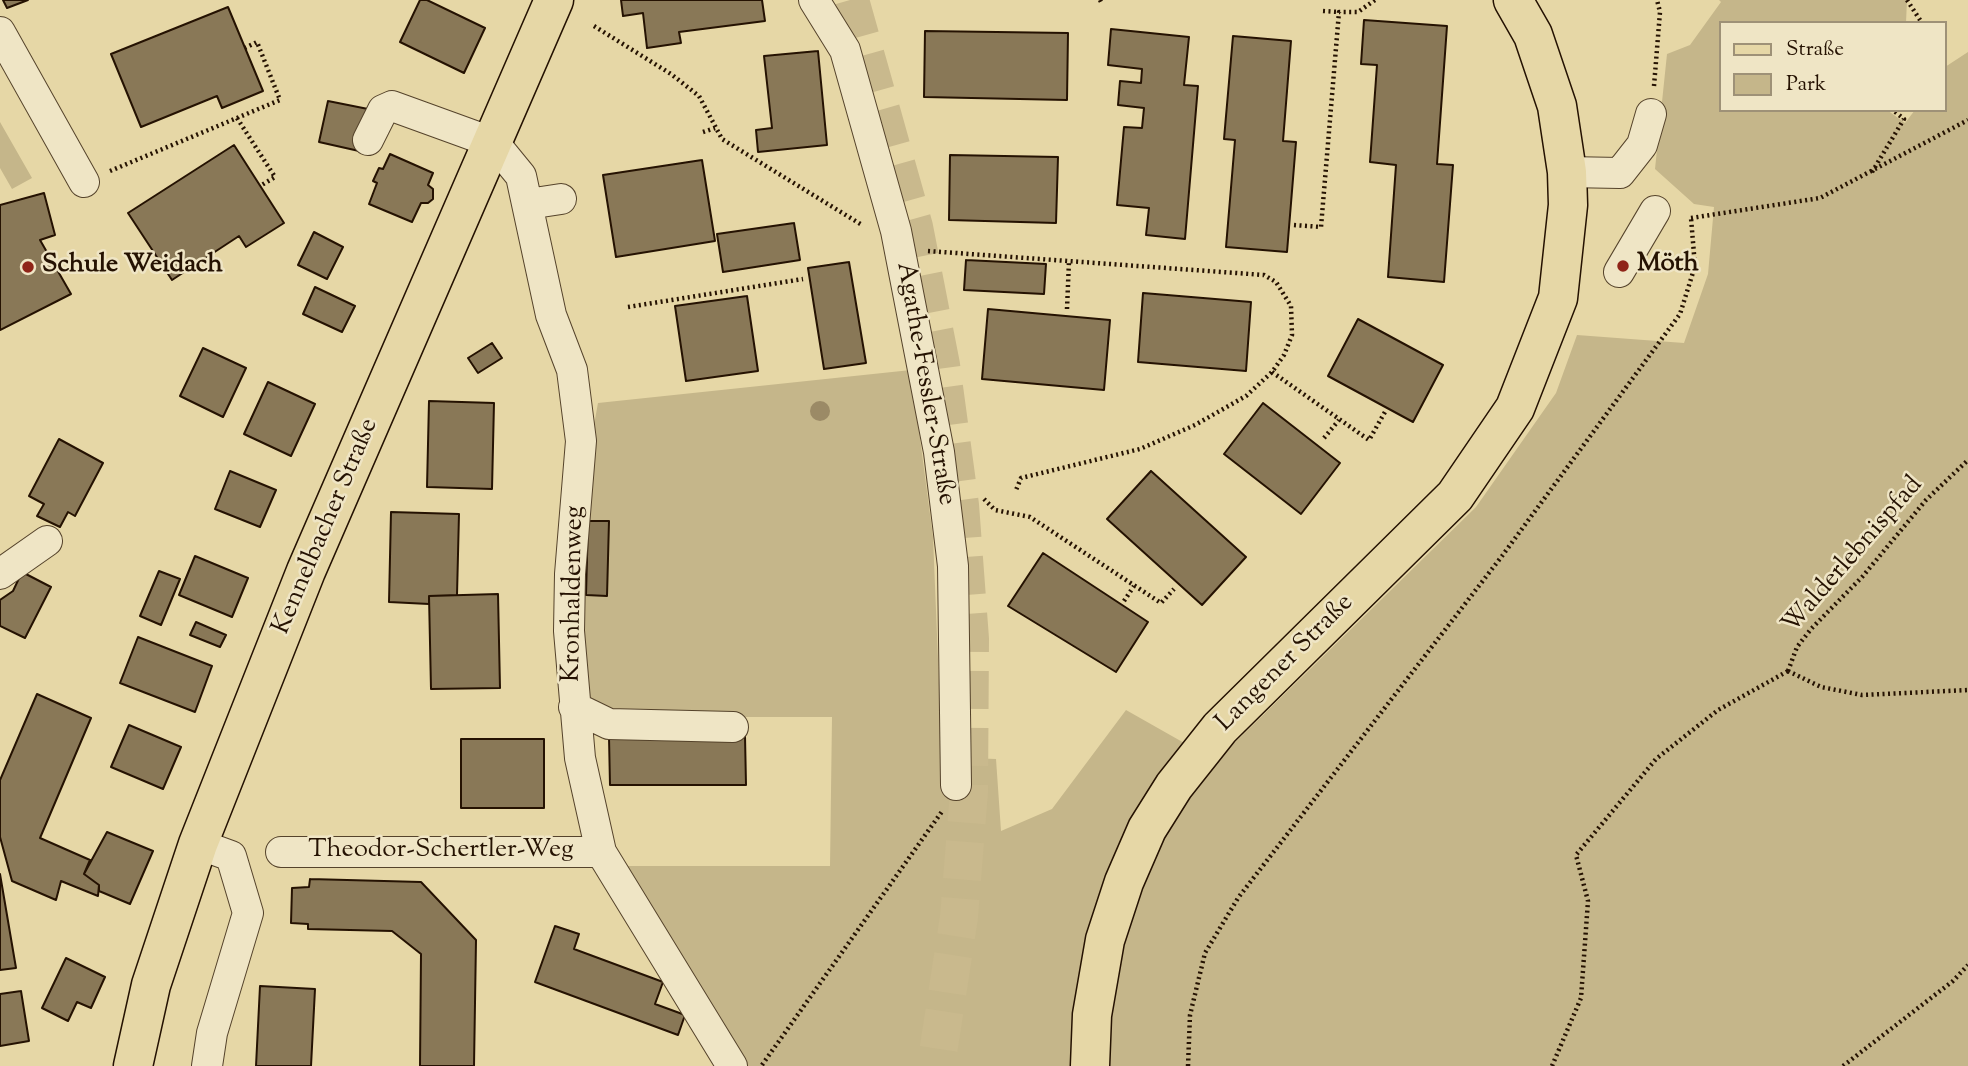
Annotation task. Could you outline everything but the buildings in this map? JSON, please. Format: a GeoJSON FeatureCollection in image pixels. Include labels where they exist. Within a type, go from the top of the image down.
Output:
{"type":"FeatureCollection","features":[{"type":"Feature","properties":{"kind":"main road","name":"Kennelbacher Straße"},"geometry":{"type":"LineString","coordinates":[[133,1066],[151,985],[198,844],[306,571],[554,0]]}},
{"type":"Feature","properties":{"kind":"main road","name":"Langener Straße"},"geometry":{"type":"LineString","coordinates":[[1090,1066],[1092,1016],[1105,940],[1124,882],[1147,829],[1174,786],[1220,728],[1455,496],[1515,408],[1558,298],[1568,205],[1567,172],[1557,106],[1533,35],[1513,0]]}},
{"type":"Feature","properties":{"kind":"street","name":"Agathe-Fessler-Straße"},"geometry":{"type":"LineString","coordinates":[[814,0],[845,50],[899,240],[939,452],[953,566],[956,785]]}},
{"type":"Feature","properties":{"kind":"street"},"geometry":{"type":"LineString","coordinates":[[0,32],[84,182]]}},
{"type":"Feature","properties":{"kind":"street"},"geometry":{"type":"LineString","coordinates":[[368,140],[383,110],[393,106],[494,143]]}},
{"type":"Feature","properties":{"kind":"street"},"geometry":{"type":"LineString","coordinates":[[1567,172],[1620,173],[1642,145],[1651,114]]}},
{"type":"Feature","properties":{"kind":"street","name":"Kronhaldenweg"},"geometry":{"type":"LineString","coordinates":[[494,143],[522,176],[551,315],[572,370],[581,441],[569,574],[569,631],[580,758],[601,852],[732,1066]]}},
{"type":"Feature","properties":{"kind":"street"},"geometry":{"type":"LineString","coordinates":[[528,204],[561,199]]}},
{"type":"Feature","properties":{"kind":"street"},"geometry":{"type":"LineString","coordinates":[[1619,272],[1655,211]]}},
{"type":"Feature","properties":{"kind":"street"},"geometry":{"type":"LineString","coordinates":[[0,574],[47,541]]}},
{"type":"Feature","properties":{"kind":"street"},"geometry":{"type":"LineString","coordinates":[[575,707],[609,724],[733,727]]}},
{"type":"Feature","properties":{"kind":"street"},"geometry":{"type":"LineString","coordinates":[[198,844],[231,856],[248,912],[212,1033],[207,1066]]}},
{"type":"Feature","properties":{"kind":"street","name":"Theodor-Schertler-Weg"},"geometry":{"type":"LineString","coordinates":[[281,852],[601,852]]}},
{"type":"Feature","properties":{"kind":"path"},"geometry":{"type":"LineString","coordinates":[[1362,0],[1362,7]]}},
{"type":"Feature","properties":{"kind":"path"},"geometry":{"type":"LineString","coordinates":[[1323,11],[1358,12],[1375,0]]}},
{"type":"Feature","properties":{"kind":"path"},"geometry":{"type":"LineString","coordinates":[[1651,114],[1660,12],[1657,0]]}},
{"type":"Feature","properties":{"kind":"path"},"geometry":{"type":"LineString","coordinates":[[1907,0],[1921,21]]}},
{"type":"Feature","properties":{"kind":"path"},"geometry":{"type":"LineString","coordinates":[[1294,225],[1321,227],[1339,12]]}},
{"type":"Feature","properties":{"kind":"path"},"geometry":{"type":"LineString","coordinates":[[594,26],[671,74],[699,96],[715,128],[728,143],[877,232],[899,240],[1069,261],[1264,275],[1276,282],[1291,306],[1292,335],[1284,355],[1272,372],[1246,396],[1195,425],[1140,449],[1021,478],[1016,491]]}},
{"type":"Feature","properties":{"kind":"path"},"geometry":{"type":"LineString","coordinates":[[84,182],[280,100],[257,41],[245,48]]}},
{"type":"Feature","properties":{"kind":"path"},"geometry":{"type":"LineString","coordinates":[[1872,173],[1903,119],[1895,112]]}},
{"type":"Feature","properties":{"kind":"path"},"geometry":{"type":"LineString","coordinates":[[237,118],[275,177],[260,186]]}},
{"type":"Feature","properties":{"kind":"path"},"geometry":{"type":"LineString","coordinates":[[1188,1066],[1190,1015],[1205,953],[1238,898],[1502,556],[1680,314],[1695,266],[1691,218],[1821,198],[1968,120]]}},
{"type":"Feature","properties":{"kind":"path"},"geometry":{"type":"LineString","coordinates":[[703,132],[715,128]]}},
{"type":"Feature","properties":{"kind":"path"},"geometry":{"type":"LineString","coordinates":[[1066,309],[1069,261]]}},
{"type":"Feature","properties":{"kind":"path"},"geometry":{"type":"LineString","coordinates":[[628,307],[803,279]]}},
{"type":"Feature","properties":{"kind":"path"},"geometry":{"type":"LineString","coordinates":[[1272,372],[1369,440],[1385,412]]}},
{"type":"Feature","properties":{"kind":"path"},"geometry":{"type":"LineString","coordinates":[[1324,438],[1339,420]]}},
{"type":"Feature","properties":{"kind":"path","name":"Walderlebnispfad"},"geometry":{"type":"LineString","coordinates":[[1968,460],[1926,500],[1863,576],[1811,629],[1797,647],[1788,671],[1821,687],[1862,695],[1968,690]]}},
{"type":"Feature","properties":{"kind":"path"},"geometry":{"type":"LineString","coordinates":[[984,499],[995,510],[1030,517],[1161,603],[1174,589]]}},
{"type":"Feature","properties":{"kind":"path"},"geometry":{"type":"LineString","coordinates":[[1124,601],[1134,586]]}},
{"type":"Feature","properties":{"kind":"path"},"geometry":{"type":"LineString","coordinates":[[1552,1066],[1581,998],[1588,901],[1576,855],[1656,759],[1718,710],[1788,671]]}},
{"type":"Feature","properties":{"kind":"path"},"geometry":{"type":"LineString","coordinates":[[761,1066],[930,830],[956,785]]}},
{"type":"Feature","properties":{"kind":"path"},"geometry":{"type":"LineString","coordinates":[[1843,1066],[1953,981],[1968,965]]}},
{"type":"Feature","properties":{"kind":"green space"},"geometry":{"type":"Polygon","coordinates":[[[1719,0],[1907,0],[1906,21],[1720,21],[1720,112],[1890,112],[1905,123],[1913,112],[1947,112],[1947,66],[1968,52],[1968,1066],[740,1066],[626,866],[830,866],[832,717],[625,717],[583,701],[585,474],[598,403],[911,370],[933,537],[942,757],[996,759],[1001,831],[1052,809],[1126,710],[1216,761],[1476,507],[1556,393],[1577,335],[1684,343],[1708,274],[1714,207],[1694,204],[1655,169],[1667,54],[1690,45],[1721,2],[1719,0]]]}},
{"type":"Feature","properties":{"kind":"green space"},"geometry":{"type":"Polygon","coordinates":[[[0,122],[32,178],[12,189],[0,168],[0,122]]]}},
{"type":"Feature","properties":{"kind":"tunnel"},"geometry":{"type":"LineString","coordinates":[[850,0],[914,227],[941,365],[960,505],[970,639],[969,792],[959,917],[936,1066]]}},
{"type":"Feature","properties":{"kind":"place","name":"Möth"},"geometry":{"type":"Point","coordinates":[1623,266]}},
{"type":"Feature","properties":{"kind":"place","name":"Schule Weidach"},"geometry":{"type":"Point","coordinates":[28,267]}}]}
